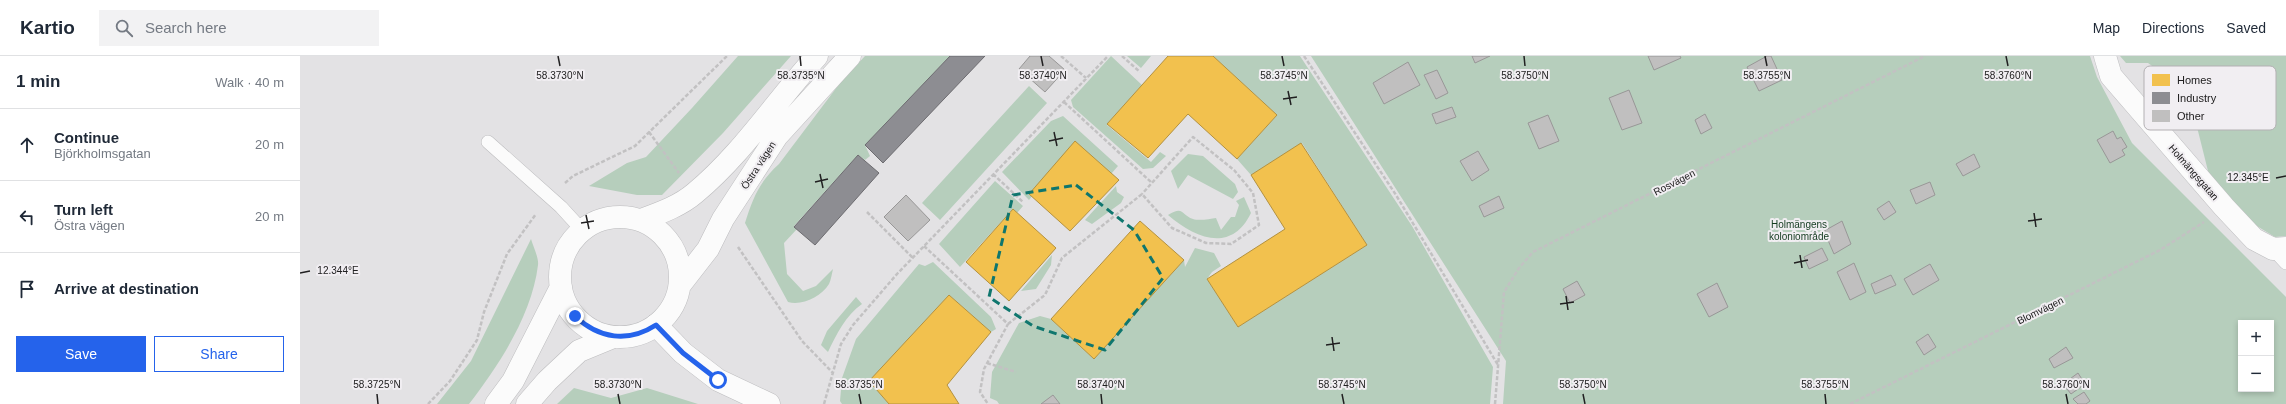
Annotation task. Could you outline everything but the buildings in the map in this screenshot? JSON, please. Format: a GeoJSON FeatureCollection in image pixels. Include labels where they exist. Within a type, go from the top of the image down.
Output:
{"type":"FeatureCollection","features":[{"type":"Feature","properties":{"kind":"street","name":"Östra vägen"},"geometry":{"type":"LineString","coordinates":[[641,220],[670,209],[695,194],[726,165],[790,86],[817,56]]}},
{"type":"Feature","properties":{"kind":"street","name":"Östra vägen"},"geometry":{"type":"LineString","coordinates":[[680,285],[708,249],[721,222],[777,136],[850,56]]}},
{"type":"Feature","properties":{"kind":"street","name":"Holmängsgatan"},"geometry":{"type":"LineString","coordinates":[[2105,56],[2111,76],[2144,114]]}},
{"type":"Feature","properties":{"kind":"street","name":"Holmängsgatan"},"geometry":{"type":"LineString","coordinates":[[2158,130],[2224,207],[2254,239],[2282,253]]}},
{"type":"Feature","properties":{"kind":"street","name":"Östra vägen"},"geometry":{"type":"LineString","coordinates":[[527,404],[547,381],[579,352],[613,337],[636,335],[656,325],[675,303],[680,285],[678,262],[672,246],[661,232],[641,220],[631,217],[600,220],[582,230],[568,246],[564,256],[560,276],[561,287],[568,307],[575,316],[592,330],[613,337]]}},
{"type":"Feature","properties":{"kind":"street","name":"Östra vägen"},"geometry":{"type":"LineString","coordinates":[[496,404],[513,381],[561,287]]}},
{"type":"Feature","properties":{"kind":"street"},"geometry":{"type":"LineString","coordinates":[[656,325],[683,353],[718,380],[769,404]]}},
{"type":"Feature","properties":{"kind":"lane"},"geometry":{"type":"LineString","coordinates":[[488,142],[561,207],[582,230]]}},
{"type":"Feature","properties":{"kind":"path"},"geometry":{"type":"LineString","coordinates":[[1061,56],[1086,78]]}},
{"type":"Feature","properties":{"kind":"path"},"geometry":{"type":"LineString","coordinates":[[824,404],[841,344],[853,325],[924,246],[1108,56]]}},
{"type":"Feature","properties":{"kind":"path"},"geometry":{"type":"LineString","coordinates":[[1122,56],[1140,72]]}},
{"type":"Feature","properties":{"kind":"path"},"geometry":{"type":"LineString","coordinates":[[1304,56],[1396,195],[1498,366]]}},
{"type":"Feature","properties":{"kind":"path","name":"Rosvägen"},"geometry":{"type":"LineString","coordinates":[[1495,404],[1504,292],[1533,252],[1925,56]]}},
{"type":"Feature","properties":{"kind":"path"},"geometry":{"type":"LineString","coordinates":[[1064,102],[1152,183]]}},
{"type":"Feature","properties":{"kind":"path"},"geometry":{"type":"LineString","coordinates":[[649,132],[695,194]]}},
{"type":"Feature","properties":{"kind":"path"},"geometry":{"type":"LineString","coordinates":[[988,404],[980,392],[984,369],[1008,324],[1046,295],[1062,258],[1142,194],[1193,137],[1234,170],[1253,193],[1259,225],[1231,244],[1206,243],[1172,228],[1142,194]]}},
{"type":"Feature","properties":{"kind":"path"},"geometry":{"type":"LineString","coordinates":[[993,174],[1023,202]]}},
{"type":"Feature","properties":{"kind":"path","name":"Blomvägen"},"geometry":{"type":"LineString","coordinates":[[1850,404],[2160,250],[2199,226],[2224,207]]}},
{"type":"Feature","properties":{"kind":"path"},"geometry":{"type":"LineString","coordinates":[[867,212],[913,258]]}},
{"type":"Feature","properties":{"kind":"path"},"geometry":{"type":"LineString","coordinates":[[721,222],[802,341],[833,374]]}},
{"type":"Feature","properties":{"kind":"path"},"geometry":{"type":"LineString","coordinates":[[924,246],[1008,324]]}},
{"type":"Feature","properties":{"kind":"path"},"geometry":{"type":"LineString","coordinates":[[987,363],[1016,372]]}},
{"type":"Feature","properties":{"kind":"highlighted area"},"geometry":{"type":"Polygon","coordinates":[[[1076,185],[1134,230],[1163,278],[1105,350],[1033,326],[989,297],[1013,195],[1076,185]]]}},
{"type":"Feature","properties":{"kind":"green space"},"geometry":{"type":"Polygon","coordinates":[[[738,56],[791,56],[723,133],[662,195],[637,195],[589,186],[627,163],[646,157],[738,56]]]}},
{"type":"Feature","properties":{"kind":"green space"},"geometry":{"type":"Polygon","coordinates":[[[865,56],[950,56],[865,145],[870,156],[865,160],[858,155],[794,226],[797,229],[784,243],[787,274],[803,291],[816,286],[833,269],[829,284],[821,293],[811,299],[799,303],[788,302],[745,223],[754,198],[766,177],[779,164],[840,83],[865,56]]]}},
{"type":"Feature","properties":{"kind":"green space"},"geometry":{"type":"Polygon","coordinates":[[[1111,56],[1142,85],[1107,125],[1151,162],[1160,152],[1166,156],[1153,168],[1143,169],[1073,107],[1071,100],[1111,56]]]}},
{"type":"Feature","properties":{"kind":"green space"},"geometry":{"type":"Polygon","coordinates":[[[1127,56],[1151,56],[1141,68],[1127,56]]]}},
{"type":"Feature","properties":{"kind":"green space"},"geometry":{"type":"Polygon","coordinates":[[[1213,56],[1300,56],[1412,226],[1493,367],[1490,404],[999,404],[997,401],[990,398],[992,372],[1019,323],[1040,316],[1051,319],[1094,359],[1184,260],[1185,267],[1195,248],[1214,253],[1221,266],[1212,272],[1207,279],[1238,327],[1367,245],[1302,143],[1251,175],[1237,159],[1277,115],[1213,56]]]}},
{"type":"Feature","properties":{"kind":"green space","name":"Holmängens koloniområde"},"geometry":{"type":"Polygon","coordinates":[[[1311,56],[2090,56],[2097,77],[2132,143],[2286,297],[2286,404],[1503,404],[1506,361],[1311,56]]]}},
{"type":"Feature","properties":{"kind":"green space"},"geometry":{"type":"Polygon","coordinates":[[[2120,56],[2286,56],[2286,236],[2275,237],[2242,217],[2209,175],[2198,130],[2276,130],[2276,66],[2152,66],[2148,63],[2126,63],[2120,56]]]}},
{"type":"Feature","properties":{"kind":"green space"},"geometry":{"type":"Polygon","coordinates":[[[1029,86],[1047,103],[940,220],[922,203],[1029,86]]]}},
{"type":"Feature","properties":{"kind":"green space"},"geometry":{"type":"Polygon","coordinates":[[[1063,116],[1118,166],[1111,174],[1032,196],[1029,200],[1002,172],[1051,121],[1063,116]]]}},
{"type":"Feature","properties":{"kind":"green space"},"geometry":{"type":"Polygon","coordinates":[[[1188,154],[1203,156],[1235,184],[1238,192],[1233,199],[1188,175],[1178,189],[1171,171],[1188,154]]]}},
{"type":"Feature","properties":{"kind":"green space"},"geometry":{"type":"Polygon","coordinates":[[[995,181],[1023,206],[1017,213],[1013,209],[960,267],[939,244],[995,181]]]}},
{"type":"Feature","properties":{"kind":"green space"},"geometry":{"type":"Polygon","coordinates":[[[1116,186],[1117,192],[1124,197],[1121,203],[1092,224],[1085,220],[1116,186]]]}},
{"type":"Feature","properties":{"kind":"green space"},"geometry":{"type":"Polygon","coordinates":[[[1244,197],[1251,213],[1243,226],[1233,234],[1223,238],[1212,238],[1201,235],[1178,223],[1168,215],[1173,212],[1180,211],[1195,220],[1216,218],[1221,230],[1231,217],[1235,217],[1239,205],[1236,201],[1244,197]]]}},
{"type":"Feature","properties":{"kind":"green space"},"geometry":{"type":"Polygon","coordinates":[[[531,239],[538,262],[535,284],[529,302],[512,339],[492,373],[469,404],[437,404],[471,361],[531,239]]]}},
{"type":"Feature","properties":{"kind":"green space"},"geometry":{"type":"Polygon","coordinates":[[[1052,255],[1051,265],[1036,289],[1021,291],[1052,255]]]}},
{"type":"Feature","properties":{"kind":"green space"},"geometry":{"type":"Polygon","coordinates":[[[933,262],[991,317],[996,329],[991,332],[949,295],[870,381],[889,404],[842,404],[840,401],[842,378],[856,339],[919,264],[925,266],[933,262]]]}},
{"type":"Feature","properties":{"kind":"green space"},"geometry":{"type":"Polygon","coordinates":[[[856,297],[862,304],[846,320],[828,352],[821,345],[827,331],[856,297]]]}},
{"type":"Feature","properties":{"kind":"green space"},"geometry":{"type":"Polygon","coordinates":[[[574,388],[611,398],[647,388],[698,404],[557,404],[574,388]]]}},
{"type":"Feature","properties":{"kind":"route"},"geometry":{"type":"LineString","coordinates":[[575,316],[592,330],[613,337],[636,335],[647,331],[656,325],[683,353],[718,380]]}}]}
